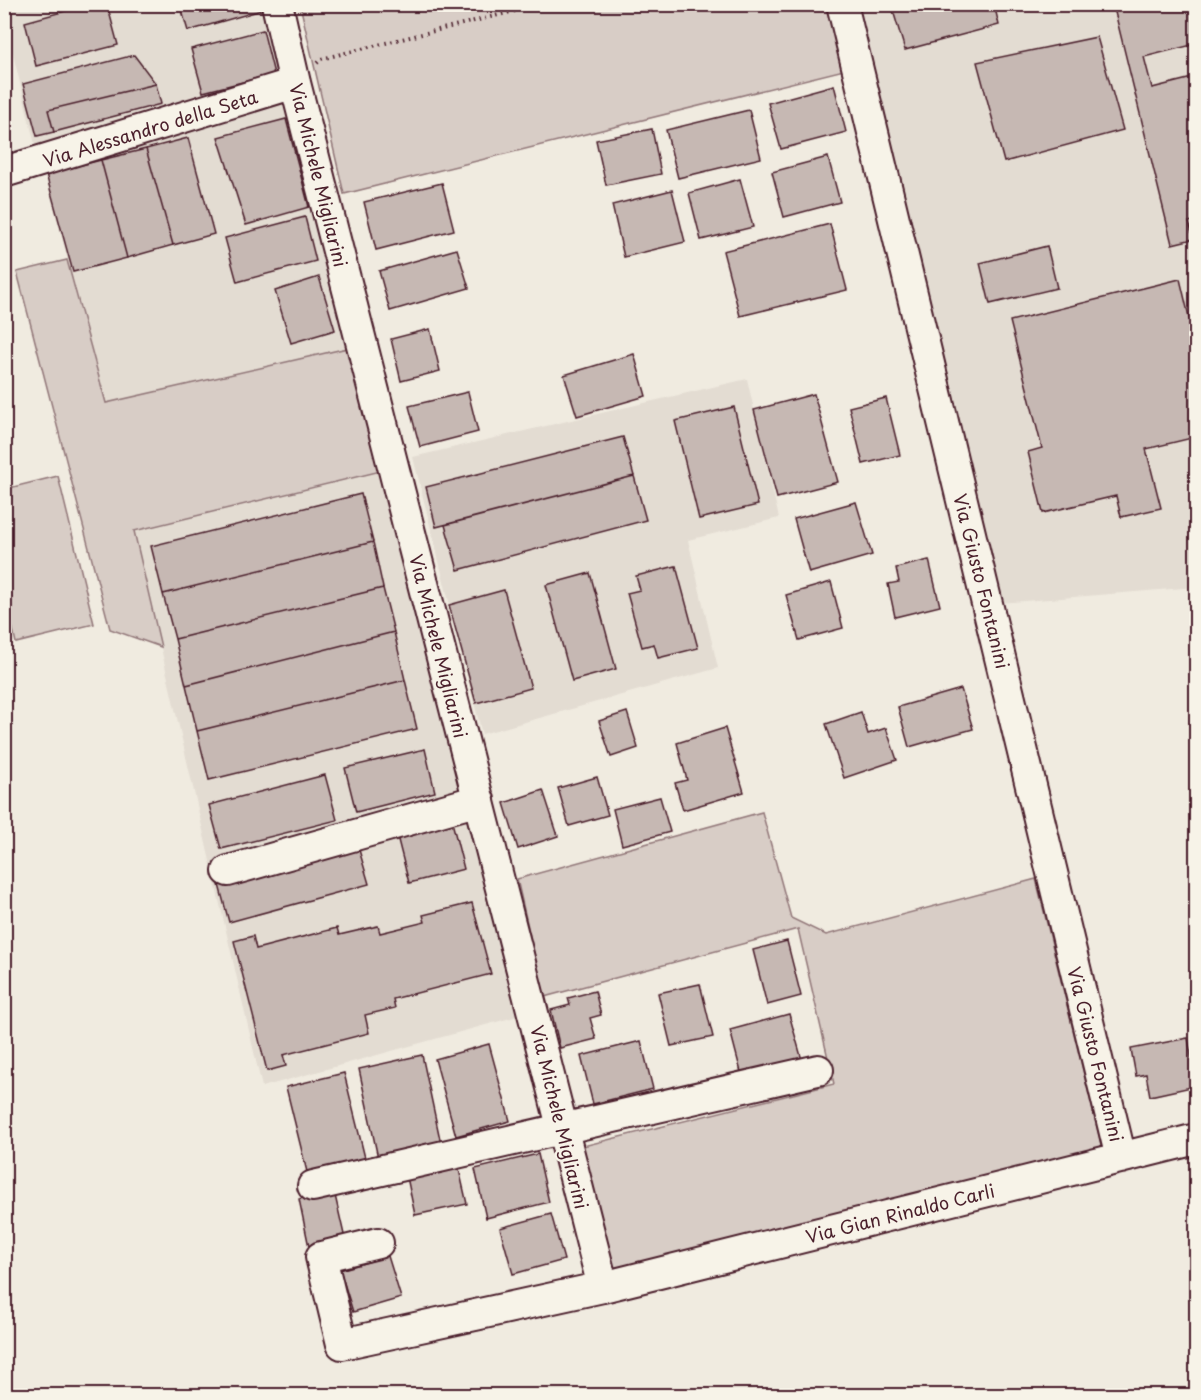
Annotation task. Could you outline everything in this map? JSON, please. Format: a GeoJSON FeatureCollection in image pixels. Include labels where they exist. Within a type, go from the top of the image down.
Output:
{"type":"FeatureCollection","features":[{"type":"Feature","properties":{"kind":"street","name":"Via Michele Migliarini"},"geometry":{"type":"LineString","coordinates":[[277,4],[295,83],[603,1287]]}},
{"type":"Feature","properties":{"kind":"street","name":"Via Giusto Fontanini"},"geometry":{"type":"LineString","coordinates":[[842,4],[1121,1158]]}},
{"type":"Feature","properties":{"kind":"street","name":"Via Alessandro della Seta"},"geometry":{"type":"LineString","coordinates":[[4,172],[295,83]]}},
{"type":"Feature","properties":{"kind":"street"},"geometry":{"type":"LineString","coordinates":[[228,871],[479,800]]}},
{"type":"Feature","properties":{"kind":"street"},"geometry":{"type":"LineString","coordinates":[[312,1186],[818,1070]]}},
{"type":"Feature","properties":{"kind":"street","name":"Via Gian Rinaldo Carli"},"geometry":{"type":"LineString","coordinates":[[378,1243],[321,1257],[342,1344],[603,1287],[1197,1139]]}},
{"type":"Feature","properties":{"kind":"path"},"geometry":{"type":"LineString","coordinates":[[295,83],[321,59],[543,4]]}},
{"type":"Feature","properties":{"kind":"shaded area"},"geometry":{"type":"Polygon","coordinates":[[[4,5],[266,5],[283,78],[37,153],[5,21],[4,5]]]}},
{"type":"Feature","properties":{"kind":"shaded area"},"geometry":{"type":"Polygon","coordinates":[[[300,5],[828,5],[844,70],[344,194],[300,5]]]}},
{"type":"Feature","properties":{"kind":"shaded area"},"geometry":{"type":"Polygon","coordinates":[[[860,5],[1196,5],[1196,587],[1000,603],[860,5]]]}},
{"type":"Feature","properties":{"kind":"shaded area"},"geometry":{"type":"Polygon","coordinates":[[[288,95],[352,347],[106,403],[44,170],[288,95]]]}},
{"type":"Feature","properties":{"kind":"shaded area"},"geometry":{"type":"Polygon","coordinates":[[[67,260],[106,403],[352,347],[385,470],[134,531],[161,647],[110,629],[17,272],[67,260]]]}},
{"type":"Feature","properties":{"kind":"shaded area"},"geometry":{"type":"Polygon","coordinates":[[[747,379],[779,518],[688,540],[718,668],[482,734],[413,457],[747,379]]]}},
{"type":"Feature","properties":{"kind":"shaded area"},"geometry":{"type":"Polygon","coordinates":[[[385,470],[525,1014],[262,1087],[134,531],[385,470]]]}},
{"type":"Feature","properties":{"kind":"shaded area"},"geometry":{"type":"Polygon","coordinates":[[[58,476],[94,624],[16,643],[5,595],[5,489],[58,476]]]}},
{"type":"Feature","properties":{"kind":"shaded area"},"geometry":{"type":"Polygon","coordinates":[[[762,812],[791,918],[826,935],[1036,879],[1102,1148],[612,1272],[579,1147],[834,1084],[798,929],[544,997],[517,879],[762,812]]]}},
{"type":"Feature","properties":{"kind":"building"},"geometry":{"type":"Polygon","coordinates":[[[91,4],[107,4],[118,45],[36,66],[25,22],[91,4]]]}},
{"type":"Feature","properties":{"kind":"building"},"geometry":{"type":"Polygon","coordinates":[[[180,4],[261,4],[262,10],[188,31],[180,4]]]}},
{"type":"Feature","properties":{"kind":"building"},"geometry":{"type":"Polygon","coordinates":[[[891,4],[994,4],[999,25],[905,50],[891,4]]]}},
{"type":"Feature","properties":{"kind":"building"},"geometry":{"type":"Polygon","coordinates":[[[1113,4],[1196,4],[1196,44],[1144,57],[1152,88],[1196,77],[1196,143],[1192,144],[1196,161],[1196,220],[1189,222],[1193,239],[1172,244],[1113,4]]]}},
{"type":"Feature","properties":{"kind":"building"},"geometry":{"type":"Polygon","coordinates":[[[263,30],[274,74],[203,92],[191,49],[263,30]]]}},
{"type":"Feature","properties":{"kind":"building"},"geometry":{"type":"Polygon","coordinates":[[[1097,37],[1123,130],[1004,162],[977,62],[1097,37]]]}},
{"type":"Feature","properties":{"kind":"building"},"geometry":{"type":"Polygon","coordinates":[[[134,55],[156,84],[48,110],[54,132],[37,136],[23,84],[134,55]]]}},
{"type":"Feature","properties":{"kind":"building"},"geometry":{"type":"Polygon","coordinates":[[[156,84],[161,104],[54,132],[48,110],[156,84]]]}},
{"type":"Feature","properties":{"kind":"building"},"geometry":{"type":"Polygon","coordinates":[[[834,85],[846,132],[781,149],[768,103],[834,85]]]}},
{"type":"Feature","properties":{"kind":"building"},"geometry":{"type":"Polygon","coordinates":[[[749,110],[761,158],[678,178],[666,130],[749,110]]]}},
{"type":"Feature","properties":{"kind":"building"},"geometry":{"type":"Polygon","coordinates":[[[286,119],[309,207],[246,225],[218,137],[286,119]]]}},
{"type":"Feature","properties":{"kind":"building"},"geometry":{"type":"Polygon","coordinates":[[[652,129],[661,174],[606,185],[596,140],[652,129]]]}},
{"type":"Feature","properties":{"kind":"building"},"geometry":{"type":"Polygon","coordinates":[[[188,138],[214,234],[173,245],[146,149],[188,138]]]}},
{"type":"Feature","properties":{"kind":"building"},"geometry":{"type":"Polygon","coordinates":[[[146,149],[173,245],[127,258],[101,160],[146,149]]]}},
{"type":"Feature","properties":{"kind":"building"},"geometry":{"type":"Polygon","coordinates":[[[828,157],[840,202],[784,217],[772,172],[828,157]]]}},
{"type":"Feature","properties":{"kind":"building"},"geometry":{"type":"Polygon","coordinates":[[[101,160],[127,258],[73,272],[46,174],[101,160]]]}},
{"type":"Feature","properties":{"kind":"building"},"geometry":{"type":"Polygon","coordinates":[[[740,179],[753,227],[701,240],[689,193],[740,179]]]}},
{"type":"Feature","properties":{"kind":"building"},"geometry":{"type":"Polygon","coordinates":[[[442,183],[454,230],[376,250],[364,202],[442,183]]]}},
{"type":"Feature","properties":{"kind":"building"},"geometry":{"type":"Polygon","coordinates":[[[672,190],[685,242],[624,257],[612,205],[672,190]]]}},
{"type":"Feature","properties":{"kind":"building"},"geometry":{"type":"Polygon","coordinates":[[[305,217],[316,261],[237,282],[225,238],[305,217]]]}},
{"type":"Feature","properties":{"kind":"building"},"geometry":{"type":"Polygon","coordinates":[[[830,224],[847,290],[740,316],[723,251],[830,224]]]}},
{"type":"Feature","properties":{"kind":"building"},"geometry":{"type":"Polygon","coordinates":[[[1047,246],[1057,288],[990,304],[980,263],[1047,246]]]}},
{"type":"Feature","properties":{"kind":"building"},"geometry":{"type":"Polygon","coordinates":[[[457,249],[469,288],[390,311],[379,271],[457,249]]]}},
{"type":"Feature","properties":{"kind":"building"},"geometry":{"type":"Polygon","coordinates":[[[319,277],[335,330],[291,343],[275,291],[319,277]]]}},
{"type":"Feature","properties":{"kind":"building"},"geometry":{"type":"Polygon","coordinates":[[[1180,279],[1196,346],[1196,437],[1146,449],[1161,508],[1121,517],[1116,496],[1043,513],[1028,452],[1042,448],[1010,321],[1180,279]]]}},
{"type":"Feature","properties":{"kind":"building"},"geometry":{"type":"Polygon","coordinates":[[[430,329],[440,371],[401,381],[391,339],[430,329]]]}},
{"type":"Feature","properties":{"kind":"building"},"geometry":{"type":"Polygon","coordinates":[[[634,354],[646,396],[577,416],[564,375],[634,354]]]}},
{"type":"Feature","properties":{"kind":"building"},"geometry":{"type":"Polygon","coordinates":[[[468,392],[478,432],[420,447],[409,406],[468,392]]]}},
{"type":"Feature","properties":{"kind":"building"},"geometry":{"type":"Polygon","coordinates":[[[814,394],[838,482],[777,498],[754,410],[814,394]]]}},
{"type":"Feature","properties":{"kind":"building"},"geometry":{"type":"Polygon","coordinates":[[[886,398],[900,455],[863,464],[849,407],[886,398]]]}},
{"type":"Feature","properties":{"kind":"building"},"geometry":{"type":"Polygon","coordinates":[[[734,407],[758,505],[699,519],[675,421],[734,407]]]}},
{"type":"Feature","properties":{"kind":"building"},"geometry":{"type":"Polygon","coordinates":[[[623,437],[634,476],[436,527],[426,487],[623,437]]]}},
{"type":"Feature","properties":{"kind":"building"},"geometry":{"type":"Polygon","coordinates":[[[634,476],[646,520],[458,570],[445,525],[634,476]]]}},
{"type":"Feature","properties":{"kind":"building"},"geometry":{"type":"Polygon","coordinates":[[[361,494],[373,542],[163,594],[151,546],[361,494]]]}},
{"type":"Feature","properties":{"kind":"building"},"geometry":{"type":"Polygon","coordinates":[[[856,502],[872,555],[809,573],[794,519],[856,502]]]}},
{"type":"Feature","properties":{"kind":"building"},"geometry":{"type":"Polygon","coordinates":[[[373,542],[383,588],[175,639],[163,594],[373,542]]]}},
{"type":"Feature","properties":{"kind":"building"},"geometry":{"type":"Polygon","coordinates":[[[929,560],[940,606],[895,617],[888,584],[899,582],[896,568],[929,560]]]}},
{"type":"Feature","properties":{"kind":"building"},"geometry":{"type":"Polygon","coordinates":[[[676,566],[698,648],[658,658],[654,644],[642,647],[627,593],[640,590],[636,576],[676,566]]]}},
{"type":"Feature","properties":{"kind":"building"},"geometry":{"type":"Polygon","coordinates":[[[590,573],[616,669],[572,681],[546,585],[590,573]]]}},
{"type":"Feature","properties":{"kind":"building"},"geometry":{"type":"Polygon","coordinates":[[[831,582],[843,628],[799,640],[786,595],[831,582]]]}},
{"type":"Feature","properties":{"kind":"building"},"geometry":{"type":"Polygon","coordinates":[[[383,588],[394,632],[186,685],[175,639],[383,588]]]}},
{"type":"Feature","properties":{"kind":"building"},"geometry":{"type":"Polygon","coordinates":[[[504,590],[531,688],[476,703],[449,605],[504,590]]]}},
{"type":"Feature","properties":{"kind":"building"},"geometry":{"type":"Polygon","coordinates":[[[394,632],[405,680],[197,731],[186,685],[394,632]]]}},
{"type":"Feature","properties":{"kind":"building"},"geometry":{"type":"Polygon","coordinates":[[[405,680],[417,729],[209,780],[197,731],[405,680]]]}},
{"type":"Feature","properties":{"kind":"building"},"geometry":{"type":"Polygon","coordinates":[[[961,689],[973,729],[909,747],[898,707],[961,689]]]}},
{"type":"Feature","properties":{"kind":"building"},"geometry":{"type":"Polygon","coordinates":[[[627,712],[638,748],[611,757],[599,721],[627,712]]]}},
{"type":"Feature","properties":{"kind":"building"},"geometry":{"type":"Polygon","coordinates":[[[861,712],[868,734],[886,728],[897,760],[844,778],[826,724],[861,712]]]}},
{"type":"Feature","properties":{"kind":"building"},"geometry":{"type":"Polygon","coordinates":[[[725,728],[744,792],[683,810],[675,783],[687,780],[677,743],[725,728]]]}},
{"type":"Feature","properties":{"kind":"building"},"geometry":{"type":"Polygon","coordinates":[[[425,749],[435,792],[356,812],[345,768],[425,749]]]}},
{"type":"Feature","properties":{"kind":"building"},"geometry":{"type":"Polygon","coordinates":[[[325,775],[337,820],[221,849],[209,805],[325,775]]]}},
{"type":"Feature","properties":{"kind":"building"},"geometry":{"type":"Polygon","coordinates":[[[597,777],[608,815],[569,826],[558,788],[597,777]]]}},
{"type":"Feature","properties":{"kind":"building"},"geometry":{"type":"Polygon","coordinates":[[[543,790],[558,836],[518,849],[504,803],[543,790]]]}},
{"type":"Feature","properties":{"kind":"building"},"geometry":{"type":"Polygon","coordinates":[[[660,797],[670,832],[622,845],[613,809],[660,797]]]}},
{"type":"Feature","properties":{"kind":"building"},"geometry":{"type":"Polygon","coordinates":[[[452,822],[464,869],[409,883],[397,836],[452,822]]]}},
{"type":"Feature","properties":{"kind":"building"},"geometry":{"type":"Polygon","coordinates":[[[357,843],[369,884],[229,922],[218,881],[357,843]]]}},
{"type":"Feature","properties":{"kind":"building"},"geometry":{"type":"Polygon","coordinates":[[[472,903],[491,974],[393,999],[395,1008],[365,1015],[369,1033],[283,1055],[286,1066],[267,1071],[234,941],[253,936],[256,949],[337,928],[339,935],[378,926],[380,933],[425,922],[423,915],[472,903]]]}},
{"type":"Feature","properties":{"kind":"building"},"geometry":{"type":"Polygon","coordinates":[[[787,941],[801,996],[767,1005],[753,950],[787,941]]]}},
{"type":"Feature","properties":{"kind":"building"},"geometry":{"type":"Polygon","coordinates":[[[700,984],[713,1037],[671,1046],[658,993],[700,984]]]}},
{"type":"Feature","properties":{"kind":"building"},"geometry":{"type":"Polygon","coordinates":[[[595,991],[601,1015],[590,1018],[596,1039],[560,1048],[551,1010],[570,1005],[568,998],[595,991]]]}},
{"type":"Feature","properties":{"kind":"building"},"geometry":{"type":"Polygon","coordinates":[[[789,1014],[802,1060],[742,1076],[730,1030],[789,1014]]]}},
{"type":"Feature","properties":{"kind":"building"},"geometry":{"type":"Polygon","coordinates":[[[1188,1038],[1196,1086],[1150,1096],[1146,1074],[1136,1076],[1131,1049],[1188,1038]]]}},
{"type":"Feature","properties":{"kind":"building"},"geometry":{"type":"Polygon","coordinates":[[[641,1041],[653,1089],[593,1104],[581,1056],[641,1041]]]}},
{"type":"Feature","properties":{"kind":"building"},"geometry":{"type":"Polygon","coordinates":[[[489,1044],[510,1121],[456,1136],[435,1059],[489,1044]]]}},
{"type":"Feature","properties":{"kind":"building"},"geometry":{"type":"Polygon","coordinates":[[[422,1055],[441,1144],[378,1158],[359,1069],[422,1055]]]}},
{"type":"Feature","properties":{"kind":"building"},"geometry":{"type":"Polygon","coordinates":[[[344,1073],[366,1162],[308,1176],[286,1087],[344,1073]]]}},
{"type":"Feature","properties":{"kind":"building"},"geometry":{"type":"Polygon","coordinates":[[[538,1154],[549,1202],[486,1218],[475,1169],[538,1154]]]}},
{"type":"Feature","properties":{"kind":"building"},"geometry":{"type":"Polygon","coordinates":[[[458,1165],[467,1204],[415,1215],[407,1177],[458,1165]]]}},
{"type":"Feature","properties":{"kind":"building"},"geometry":{"type":"Polygon","coordinates":[[[334,1191],[345,1239],[309,1247],[299,1199],[334,1191]]]}},
{"type":"Feature","properties":{"kind":"building"},"geometry":{"type":"Polygon","coordinates":[[[551,1214],[564,1260],[513,1274],[500,1228],[551,1214]]]}},
{"type":"Feature","properties":{"kind":"building"},"geometry":{"type":"Polygon","coordinates":[[[388,1256],[401,1298],[353,1312],[340,1270],[388,1256]]]}}]}
